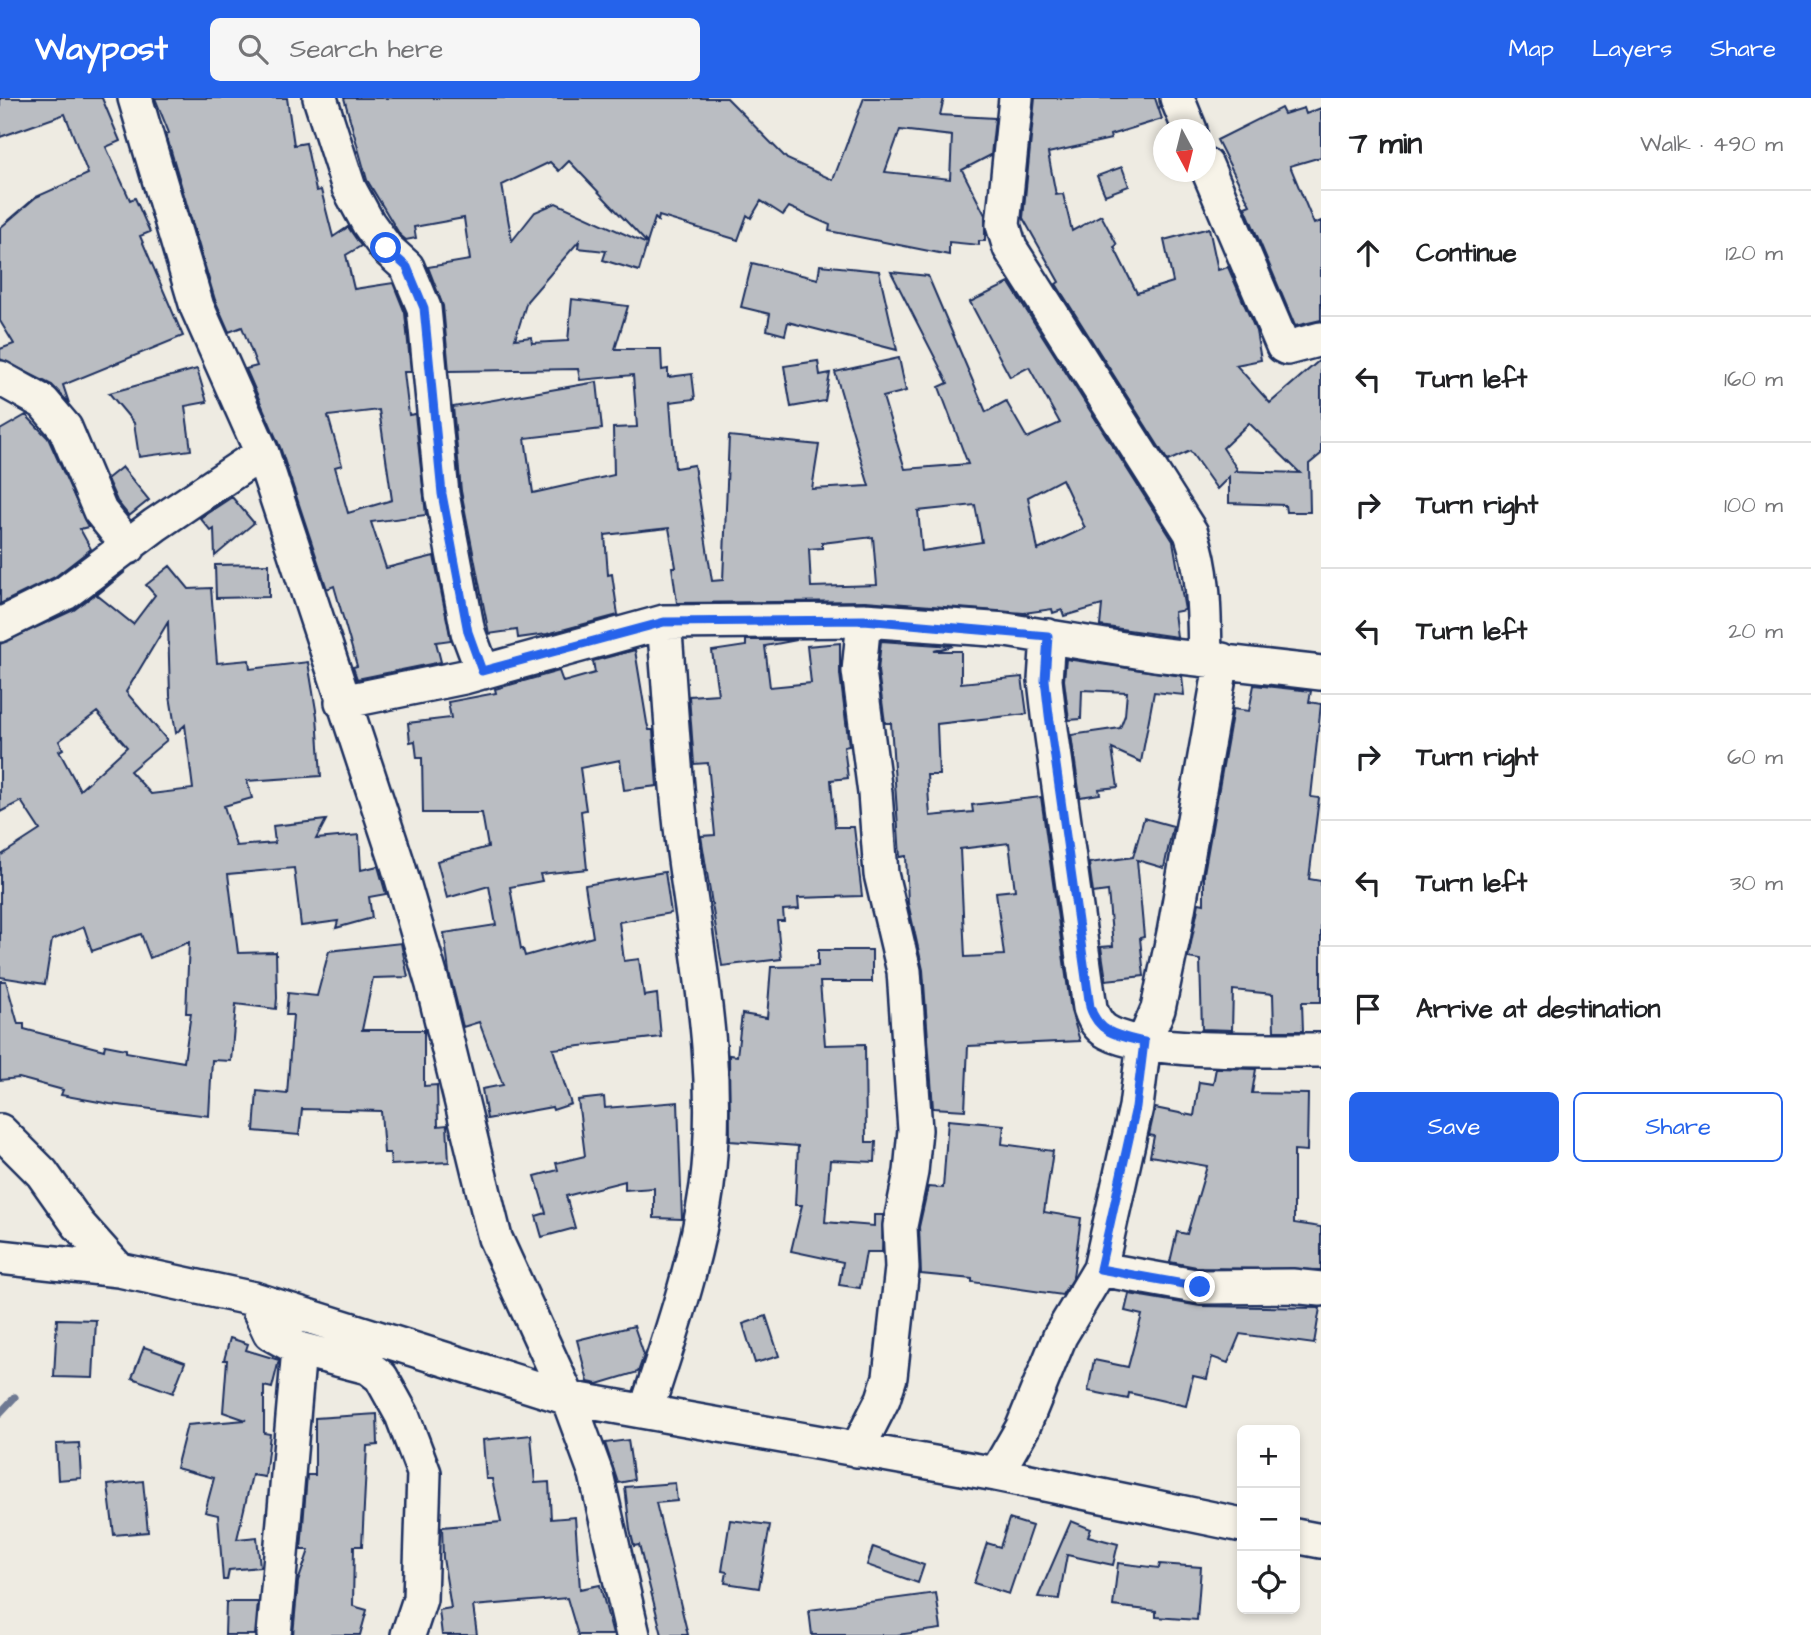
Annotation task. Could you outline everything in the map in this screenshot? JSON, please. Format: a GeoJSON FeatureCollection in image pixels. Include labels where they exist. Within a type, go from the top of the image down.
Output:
{"type":"FeatureCollection","features":[{"type":"Feature","properties":{"kind":"street"},"geometry":{"type":"LineString","coordinates":[[135,98],[197,307],[262,453],[402,878],[433,985],[495,1238],[568,1398],[596,1474],[633,1635]]}},
{"type":"Feature","properties":{"kind":"street"},"geometry":{"type":"LineString","coordinates":[[320,98],[349,188],[368,223],[386,248],[407,267],[424,308],[442,494],[468,632],[482,671]]}},
{"type":"Feature","properties":{"kind":"street"},"geometry":{"type":"LineString","coordinates":[[996,1474],[1023,1427],[1060,1336],[1100,1269],[1136,1107],[1144,1042],[1158,1009],[1174,933],[1213,659],[1200,558],[1191,533],[1010,248],[1003,225],[1016,98]]}},
{"type":"Feature","properties":{"kind":"street"},"geometry":{"type":"LineString","coordinates":[[1177,98],[1186,119]]}},
{"type":"Feature","properties":{"kind":"street"},"geometry":{"type":"LineString","coordinates":[[1213,182],[1283,346],[1287,348],[1321,339]]}},
{"type":"Feature","properties":{"kind":"street"},"geometry":{"type":"LineString","coordinates":[[0,379],[43,402],[65,428],[100,511],[130,547]]}},
{"type":"Feature","properties":{"kind":"street"},"geometry":{"type":"LineString","coordinates":[[0,625],[65,593],[130,547],[155,525],[262,453]]}},
{"type":"Feature","properties":{"kind":"street"},"geometry":{"type":"LineString","coordinates":[[342,702],[482,671],[664,622],[864,620],[1048,636],[1155,654],[1321,673]]}},
{"type":"Feature","properties":{"kind":"street"},"geometry":{"type":"LineString","coordinates":[[857,1450],[883,1399],[890,1377],[902,1268],[900,1226],[911,1172],[915,1130],[904,971],[881,874],[876,793],[859,671],[864,620]]}},
{"type":"Feature","properties":{"kind":"street"},"geometry":{"type":"LineString","coordinates":[[646,1411],[682,1300],[697,1240],[706,1186],[712,1113],[708,1003],[684,857],[664,622]]}},
{"type":"Feature","properties":{"kind":"street"},"geometry":{"type":"LineString","coordinates":[[1048,636],[1045,680],[1049,715],[1090,1007],[1095,1022],[1106,1031],[1144,1042],[1227,1050],[1321,1049]]}},
{"type":"Feature","properties":{"kind":"street"},"geometry":{"type":"LineString","coordinates":[[0,1131],[42,1173],[78,1224],[119,1270]]}},
{"type":"Feature","properties":{"kind":"street"},"geometry":{"type":"LineString","coordinates":[[0,1257],[119,1270],[254,1299],[568,1398],[996,1474],[1237,1524]]}},
{"type":"Feature","properties":{"kind":"street"},"geometry":{"type":"LineString","coordinates":[[1100,1269],[1200,1287],[1292,1286],[1321,1289]]}},
{"type":"Feature","properties":{"kind":"street"},"geometry":{"type":"LineString","coordinates":[[254,1299],[270,1333],[299,1349],[368,1367],[381,1377],[402,1415],[424,1474],[420,1599],[408,1635]]}},
{"type":"Feature","properties":{"kind":"street"},"geometry":{"type":"LineString","coordinates":[[274,1635],[299,1349]]}},
{"type":"Feature","properties":{"kind":"street"},"geometry":{"type":"LineString","coordinates":[[1300,1537],[1321,1541]]}},
{"type":"Feature","properties":{"kind":"building"},"geometry":{"type":"Polygon","coordinates":[[[0,98],[102,98],[120,141],[106,147],[130,200],[135,198],[150,232],[140,236],[183,336],[63,385],[69,403],[52,385],[0,359],[0,349],[14,344],[0,321],[0,228],[36,197],[88,174],[65,114],[0,137],[0,98]]]}},
{"type":"Feature","properties":{"kind":"building"},"geometry":{"type":"Polygon","coordinates":[[[155,98],[287,98],[294,145],[306,143],[316,191],[321,190],[333,237],[348,227],[361,246],[346,255],[354,289],[393,283],[405,313],[411,372],[404,372],[409,415],[415,414],[426,515],[371,522],[386,568],[434,556],[451,640],[436,642],[441,662],[357,679],[353,667],[357,666],[334,586],[327,589],[280,447],[246,369],[257,366],[242,327],[229,332],[215,300],[166,134],[169,133],[155,98]],[[379,410],[328,416],[342,465],[335,467],[348,513],[392,500],[379,410]]]}},
{"type":"Feature","properties":{"kind":"building"},"geometry":{"type":"Polygon","coordinates":[[[344,98],[727,98],[787,159],[833,180],[864,98],[944,98],[940,115],[995,118],[991,155],[962,170],[985,215],[985,241],[979,241],[979,245],[949,242],[949,255],[829,231],[830,225],[789,207],[783,215],[761,201],[751,218],[747,215],[738,240],[659,216],[658,221],[655,218],[647,243],[569,161],[559,171],[550,162],[502,185],[512,241],[535,212],[556,203],[647,244],[639,271],[603,260],[606,251],[578,248],[579,241],[527,301],[515,339],[531,337],[532,343],[568,341],[572,299],[628,306],[615,349],[661,349],[662,370],[668,369],[668,377],[692,374],[695,399],[670,402],[675,468],[694,465],[712,581],[723,580],[729,436],[819,445],[812,489],[869,486],[835,372],[899,358],[906,391],[883,397],[905,469],[968,464],[939,387],[948,383],[891,272],[928,276],[986,412],[1006,401],[1027,438],[1060,423],[1029,367],[1010,377],[970,302],[1009,283],[1173,541],[1185,610],[1174,612],[1177,637],[1100,626],[1102,605],[1064,616],[1062,610],[1053,613],[1052,609],[1024,613],[865,601],[677,603],[672,567],[676,567],[669,528],[605,535],[608,575],[612,574],[618,615],[547,634],[518,638],[517,630],[489,634],[461,491],[453,407],[597,382],[602,429],[525,438],[533,493],[614,475],[613,428],[637,427],[633,375],[580,380],[578,369],[449,371],[443,306],[428,267],[470,260],[464,218],[414,227],[416,238],[406,240],[400,235],[367,180],[344,98]],[[900,130],[885,172],[950,179],[952,136],[900,130]],[[1062,479],[1028,497],[1038,550],[1085,528],[1062,479]],[[975,505],[918,511],[922,551],[982,542],[975,505]],[[873,537],[822,543],[822,548],[809,549],[811,587],[877,585],[873,537]]]}},
{"type":"Feature","properties":{"kind":"building"},"geometry":{"type":"Polygon","coordinates":[[[1035,98],[1155,98],[1162,119],[1153,119],[1153,122],[1110,135],[1111,139],[1048,153],[1056,195],[1063,194],[1072,231],[1101,215],[1137,293],[1173,282],[1164,240],[1209,228],[1218,270],[1228,267],[1256,331],[1261,360],[1236,365],[1270,403],[1321,359],[1321,454],[1309,464],[1310,512],[1286,512],[1285,505],[1229,503],[1229,477],[1217,489],[1190,451],[1168,461],[1056,284],[1059,282],[1023,218],[1035,98]],[[1249,423],[1223,448],[1237,469],[1235,471],[1300,473],[1249,423]]]}},
{"type":"Feature","properties":{"kind":"building"},"geometry":{"type":"Polygon","coordinates":[[[1281,108],[1284,114],[1304,108],[1306,114],[1321,108],[1321,157],[1290,166],[1314,224],[1321,221],[1321,320],[1295,326],[1245,207],[1250,205],[1217,140],[1281,108]]]}},
{"type":"Feature","properties":{"kind":"building"},"geometry":{"type":"Polygon","coordinates":[[[1122,167],[1129,186],[1105,195],[1097,176],[1122,167]]]}},
{"type":"Feature","properties":{"kind":"building"},"geometry":{"type":"Polygon","coordinates":[[[752,263],[818,279],[820,265],[879,271],[897,350],[788,322],[785,335],[767,330],[770,314],[741,307],[752,263]]]}},
{"type":"Feature","properties":{"kind":"building"},"geometry":{"type":"Polygon","coordinates":[[[818,361],[820,375],[830,373],[825,401],[791,407],[784,366],[818,361]]]}},
{"type":"Feature","properties":{"kind":"building"},"geometry":{"type":"Polygon","coordinates":[[[197,369],[207,402],[185,406],[191,450],[139,457],[134,423],[109,393],[197,369]]]}},
{"type":"Feature","properties":{"kind":"building"},"geometry":{"type":"Polygon","coordinates":[[[26,415],[48,438],[88,527],[80,529],[91,549],[55,577],[0,604],[0,430],[26,415]]]}},
{"type":"Feature","properties":{"kind":"building"},"geometry":{"type":"Polygon","coordinates":[[[122,467],[149,500],[129,516],[117,501],[107,479],[122,467]]]}},
{"type":"Feature","properties":{"kind":"building"},"geometry":{"type":"Polygon","coordinates":[[[232,497],[254,523],[215,556],[214,529],[211,531],[200,518],[232,497]]]}},
{"type":"Feature","properties":{"kind":"building"},"geometry":{"type":"Polygon","coordinates":[[[269,564],[269,597],[216,598],[215,565],[269,564]]]}},
{"type":"Feature","properties":{"kind":"building"},"geometry":{"type":"Polygon","coordinates":[[[170,566],[189,589],[211,588],[217,663],[249,660],[250,669],[308,662],[317,716],[321,776],[247,781],[252,798],[224,806],[236,846],[275,843],[273,826],[326,820],[316,839],[359,835],[361,870],[378,866],[386,894],[369,897],[372,918],[336,928],[338,921],[301,926],[294,868],[228,874],[238,953],[276,952],[277,998],[276,1009],[236,1004],[231,1061],[212,1060],[209,1116],[61,1095],[63,1090],[19,1078],[0,1080],[0,981],[6,981],[18,1024],[24,1024],[24,1029],[104,1050],[105,1045],[126,1049],[126,1052],[184,1062],[191,1013],[186,1013],[189,942],[150,958],[141,934],[92,951],[84,927],[52,940],[45,984],[0,977],[0,856],[40,830],[21,801],[0,812],[0,644],[74,610],[125,572],[97,595],[133,624],[155,595],[146,585],[170,566]],[[168,622],[126,692],[167,740],[130,771],[151,794],[193,789],[185,725],[176,733],[170,696],[168,622]],[[97,712],[59,741],[63,749],[59,751],[80,790],[127,747],[97,712]]]}},
{"type":"Feature","properties":{"kind":"building"},"geometry":{"type":"Polygon","coordinates":[[[746,640],[797,640],[765,646],[770,687],[811,683],[807,646],[840,643],[840,674],[849,746],[844,747],[848,778],[831,780],[835,827],[854,827],[862,896],[798,898],[799,909],[783,910],[784,921],[777,921],[781,959],[722,966],[701,836],[715,835],[708,763],[694,764],[689,696],[718,694],[712,651],[746,646],[746,640]]]}},
{"type":"Feature","properties":{"kind":"building"},"geometry":{"type":"Polygon","coordinates":[[[881,641],[953,646],[934,651],[961,651],[961,683],[1022,677],[1027,714],[937,724],[939,775],[927,775],[930,816],[973,812],[972,805],[1041,797],[1071,1011],[1080,1041],[968,1046],[965,1110],[933,1108],[923,970],[908,903],[906,856],[900,857],[891,723],[885,723],[878,671],[881,641]],[[1009,843],[960,849],[965,957],[1004,955],[996,892],[1015,890],[1009,843]]]}},
{"type":"Feature","properties":{"kind":"building"},"geometry":{"type":"Polygon","coordinates":[[[635,650],[647,723],[649,730],[653,730],[657,786],[624,790],[620,760],[580,768],[586,810],[581,811],[587,869],[540,874],[542,881],[510,887],[521,949],[525,956],[593,937],[585,885],[665,872],[671,913],[619,922],[624,961],[639,959],[644,996],[657,994],[661,1037],[553,1049],[571,1104],[553,1110],[552,1107],[487,1119],[482,1089],[503,1085],[479,1022],[463,1027],[449,972],[444,933],[496,925],[489,886],[447,898],[437,861],[488,847],[482,813],[423,813],[422,758],[417,758],[415,741],[410,742],[408,723],[451,718],[448,702],[496,693],[495,689],[559,671],[563,682],[595,673],[593,661],[635,650]]]}},
{"type":"Feature","properties":{"kind":"building"},"geometry":{"type":"Polygon","coordinates":[[[1066,659],[1182,676],[1184,695],[1154,692],[1141,762],[1112,749],[1118,787],[1099,789],[1100,794],[1080,797],[1071,735],[1120,728],[1125,715],[1127,692],[1082,690],[1081,719],[1069,720],[1064,680],[1066,659]]]}},
{"type":"Feature","properties":{"kind":"building"},"geometry":{"type":"Polygon","coordinates":[[[1254,685],[1311,691],[1309,702],[1321,704],[1311,797],[1319,798],[1309,879],[1321,881],[1321,1002],[1302,1002],[1303,1031],[1274,1031],[1273,994],[1233,990],[1232,1030],[1202,1029],[1200,960],[1188,958],[1199,903],[1204,904],[1204,873],[1233,709],[1249,711],[1254,685]]]}},
{"type":"Feature","properties":{"kind":"building"},"geometry":{"type":"Polygon","coordinates":[[[1144,818],[1173,826],[1164,868],[1137,860],[1144,937],[1140,938],[1144,976],[1106,980],[1101,947],[1113,946],[1108,891],[1093,893],[1089,863],[1133,857],[1144,818]]]}},
{"type":"Feature","properties":{"kind":"building"},"geometry":{"type":"Polygon","coordinates":[[[401,943],[408,977],[373,978],[362,1030],[424,1030],[424,1086],[437,1085],[438,1126],[447,1125],[449,1162],[391,1165],[390,1153],[384,1153],[381,1111],[302,1109],[299,1135],[254,1131],[257,1091],[287,1094],[293,1015],[286,1015],[288,993],[317,996],[329,951],[401,943]]]}},
{"type":"Feature","properties":{"kind":"building"},"geometry":{"type":"Polygon","coordinates":[[[818,950],[872,950],[872,982],[820,982],[825,1045],[865,1044],[866,1142],[876,1142],[875,1162],[830,1160],[825,1222],[874,1226],[874,1215],[883,1215],[882,1252],[866,1252],[860,1288],[839,1285],[843,1262],[791,1251],[802,1205],[795,1205],[798,1146],[730,1141],[729,1055],[737,1056],[742,1014],[767,1018],[771,967],[818,966],[818,950]]]}},
{"type":"Feature","properties":{"kind":"building"},"geometry":{"type":"Polygon","coordinates":[[[1216,1068],[1256,1069],[1252,1093],[1308,1094],[1307,1151],[1294,1150],[1294,1223],[1321,1227],[1321,1270],[1202,1268],[1170,1262],[1177,1232],[1187,1234],[1207,1166],[1150,1156],[1154,1136],[1149,1135],[1155,1108],[1194,1116],[1199,1082],[1213,1084],[1216,1068]]]}},
{"type":"Feature","properties":{"kind":"building"},"geometry":{"type":"Polygon","coordinates":[[[604,1097],[605,1108],[678,1102],[682,1219],[654,1218],[654,1188],[625,1190],[625,1181],[566,1196],[575,1228],[542,1237],[536,1216],[546,1213],[535,1176],[558,1170],[556,1163],[585,1156],[578,1100],[604,1097]]]}},
{"type":"Feature","properties":{"kind":"building"},"geometry":{"type":"Polygon","coordinates":[[[948,1120],[1004,1125],[1002,1144],[1053,1151],[1044,1212],[1081,1218],[1073,1277],[1062,1295],[972,1282],[972,1279],[921,1274],[919,1227],[928,1187],[943,1188],[948,1120]]]}},
{"type":"Feature","properties":{"kind":"building"},"geometry":{"type":"Polygon","coordinates":[[[1129,1294],[1200,1306],[1320,1308],[1314,1344],[1240,1334],[1228,1363],[1212,1357],[1207,1379],[1193,1376],[1186,1406],[1129,1393],[1128,1399],[1088,1391],[1094,1360],[1128,1367],[1142,1315],[1125,1311],[1129,1294]]]}},
{"type":"Feature","properties":{"kind":"building"},"geometry":{"type":"Polygon","coordinates":[[[766,1316],[779,1356],[755,1363],[743,1324],[766,1316]]]}},
{"type":"Feature","properties":{"kind":"building"},"geometry":{"type":"Polygon","coordinates":[[[57,1319],[96,1320],[93,1378],[54,1377],[57,1319]]]}},
{"type":"Feature","properties":{"kind":"building"},"geometry":{"type":"Polygon","coordinates":[[[634,1326],[644,1355],[638,1372],[598,1384],[588,1382],[577,1340],[634,1326]]]}},
{"type":"Feature","properties":{"kind":"building"},"geometry":{"type":"Polygon","coordinates":[[[230,1338],[248,1344],[246,1350],[279,1360],[272,1388],[264,1386],[264,1433],[270,1434],[265,1477],[252,1475],[237,1539],[257,1537],[260,1567],[229,1570],[227,1580],[223,1580],[218,1515],[205,1512],[214,1478],[176,1468],[187,1425],[246,1420],[223,1412],[227,1360],[224,1360],[230,1338]]]}},
{"type":"Feature","properties":{"kind":"building"},"geometry":{"type":"Polygon","coordinates":[[[144,1347],[185,1362],[173,1393],[132,1378],[144,1347]]]}},
{"type":"Feature","properties":{"kind":"building"},"geometry":{"type":"Polygon","coordinates":[[[377,1414],[378,1445],[367,1446],[362,1546],[354,1546],[353,1606],[367,1610],[360,1635],[293,1635],[298,1582],[309,1550],[301,1550],[307,1475],[315,1475],[315,1418],[377,1414]]]}},
{"type":"Feature","properties":{"kind":"building"},"geometry":{"type":"Polygon","coordinates":[[[531,1435],[535,1483],[549,1482],[551,1519],[575,1517],[580,1589],[600,1585],[613,1635],[578,1635],[567,1598],[473,1606],[477,1635],[442,1635],[439,1610],[451,1608],[443,1558],[442,1527],[501,1522],[492,1479],[486,1479],[483,1440],[531,1435]]]}},
{"type":"Feature","properties":{"kind":"building"},"geometry":{"type":"Polygon","coordinates":[[[628,1440],[634,1480],[618,1483],[605,1443],[628,1440]]]}},
{"type":"Feature","properties":{"kind":"building"},"geometry":{"type":"Polygon","coordinates":[[[79,1443],[81,1478],[58,1480],[56,1444],[79,1443]]]}},
{"type":"Feature","properties":{"kind":"building"},"geometry":{"type":"Polygon","coordinates":[[[143,1481],[148,1532],[114,1535],[108,1485],[143,1481]]]}},
{"type":"Feature","properties":{"kind":"building"},"geometry":{"type":"Polygon","coordinates":[[[675,1483],[677,1501],[656,1503],[688,1635],[662,1635],[639,1545],[634,1546],[630,1530],[625,1487],[675,1483]]]}},
{"type":"Feature","properties":{"kind":"building"},"geometry":{"type":"Polygon","coordinates":[[[1009,1519],[1032,1526],[1009,1594],[974,1583],[987,1543],[1000,1547],[1009,1519]]]}},
{"type":"Feature","properties":{"kind":"building"},"geometry":{"type":"Polygon","coordinates":[[[730,1520],[770,1525],[759,1588],[725,1583],[727,1572],[722,1571],[730,1520]]]}},
{"type":"Feature","properties":{"kind":"building"},"geometry":{"type":"Polygon","coordinates":[[[1071,1521],[1091,1529],[1088,1536],[1118,1544],[1113,1565],[1067,1555],[1059,1599],[1038,1597],[1071,1521]]]}},
{"type":"Feature","properties":{"kind":"building"},"geometry":{"type":"Polygon","coordinates":[[[873,1547],[924,1565],[918,1583],[867,1565],[873,1547]]]}},
{"type":"Feature","properties":{"kind":"building"},"geometry":{"type":"Polygon","coordinates":[[[1118,1563],[1159,1568],[1160,1564],[1201,1567],[1197,1620],[1156,1617],[1156,1611],[1113,1606],[1118,1563]]]}},
{"type":"Feature","properties":{"kind":"building"},"geometry":{"type":"Polygon","coordinates":[[[936,1593],[941,1629],[897,1635],[812,1635],[809,1610],[936,1593]]]}},
{"type":"Feature","properties":{"kind":"building"},"geometry":{"type":"Polygon","coordinates":[[[226,1602],[258,1602],[255,1635],[225,1635],[226,1602]]]}},
{"type":"Feature","properties":{"kind":"waterway"},"geometry":{"type":"LineString","coordinates":[[0,1413],[15,1397]]}},
{"type":"Feature","properties":{"kind":"route"},"geometry":{"type":"LineString","coordinates":[[386,248],[407,267],[424,308],[442,494],[468,632],[474,655],[482,671],[664,622],[864,620],[1006,630],[1048,636],[1045,680],[1090,1007],[1095,1022],[1106,1031],[1144,1042],[1136,1107],[1100,1269],[1200,1287]]}}]}
